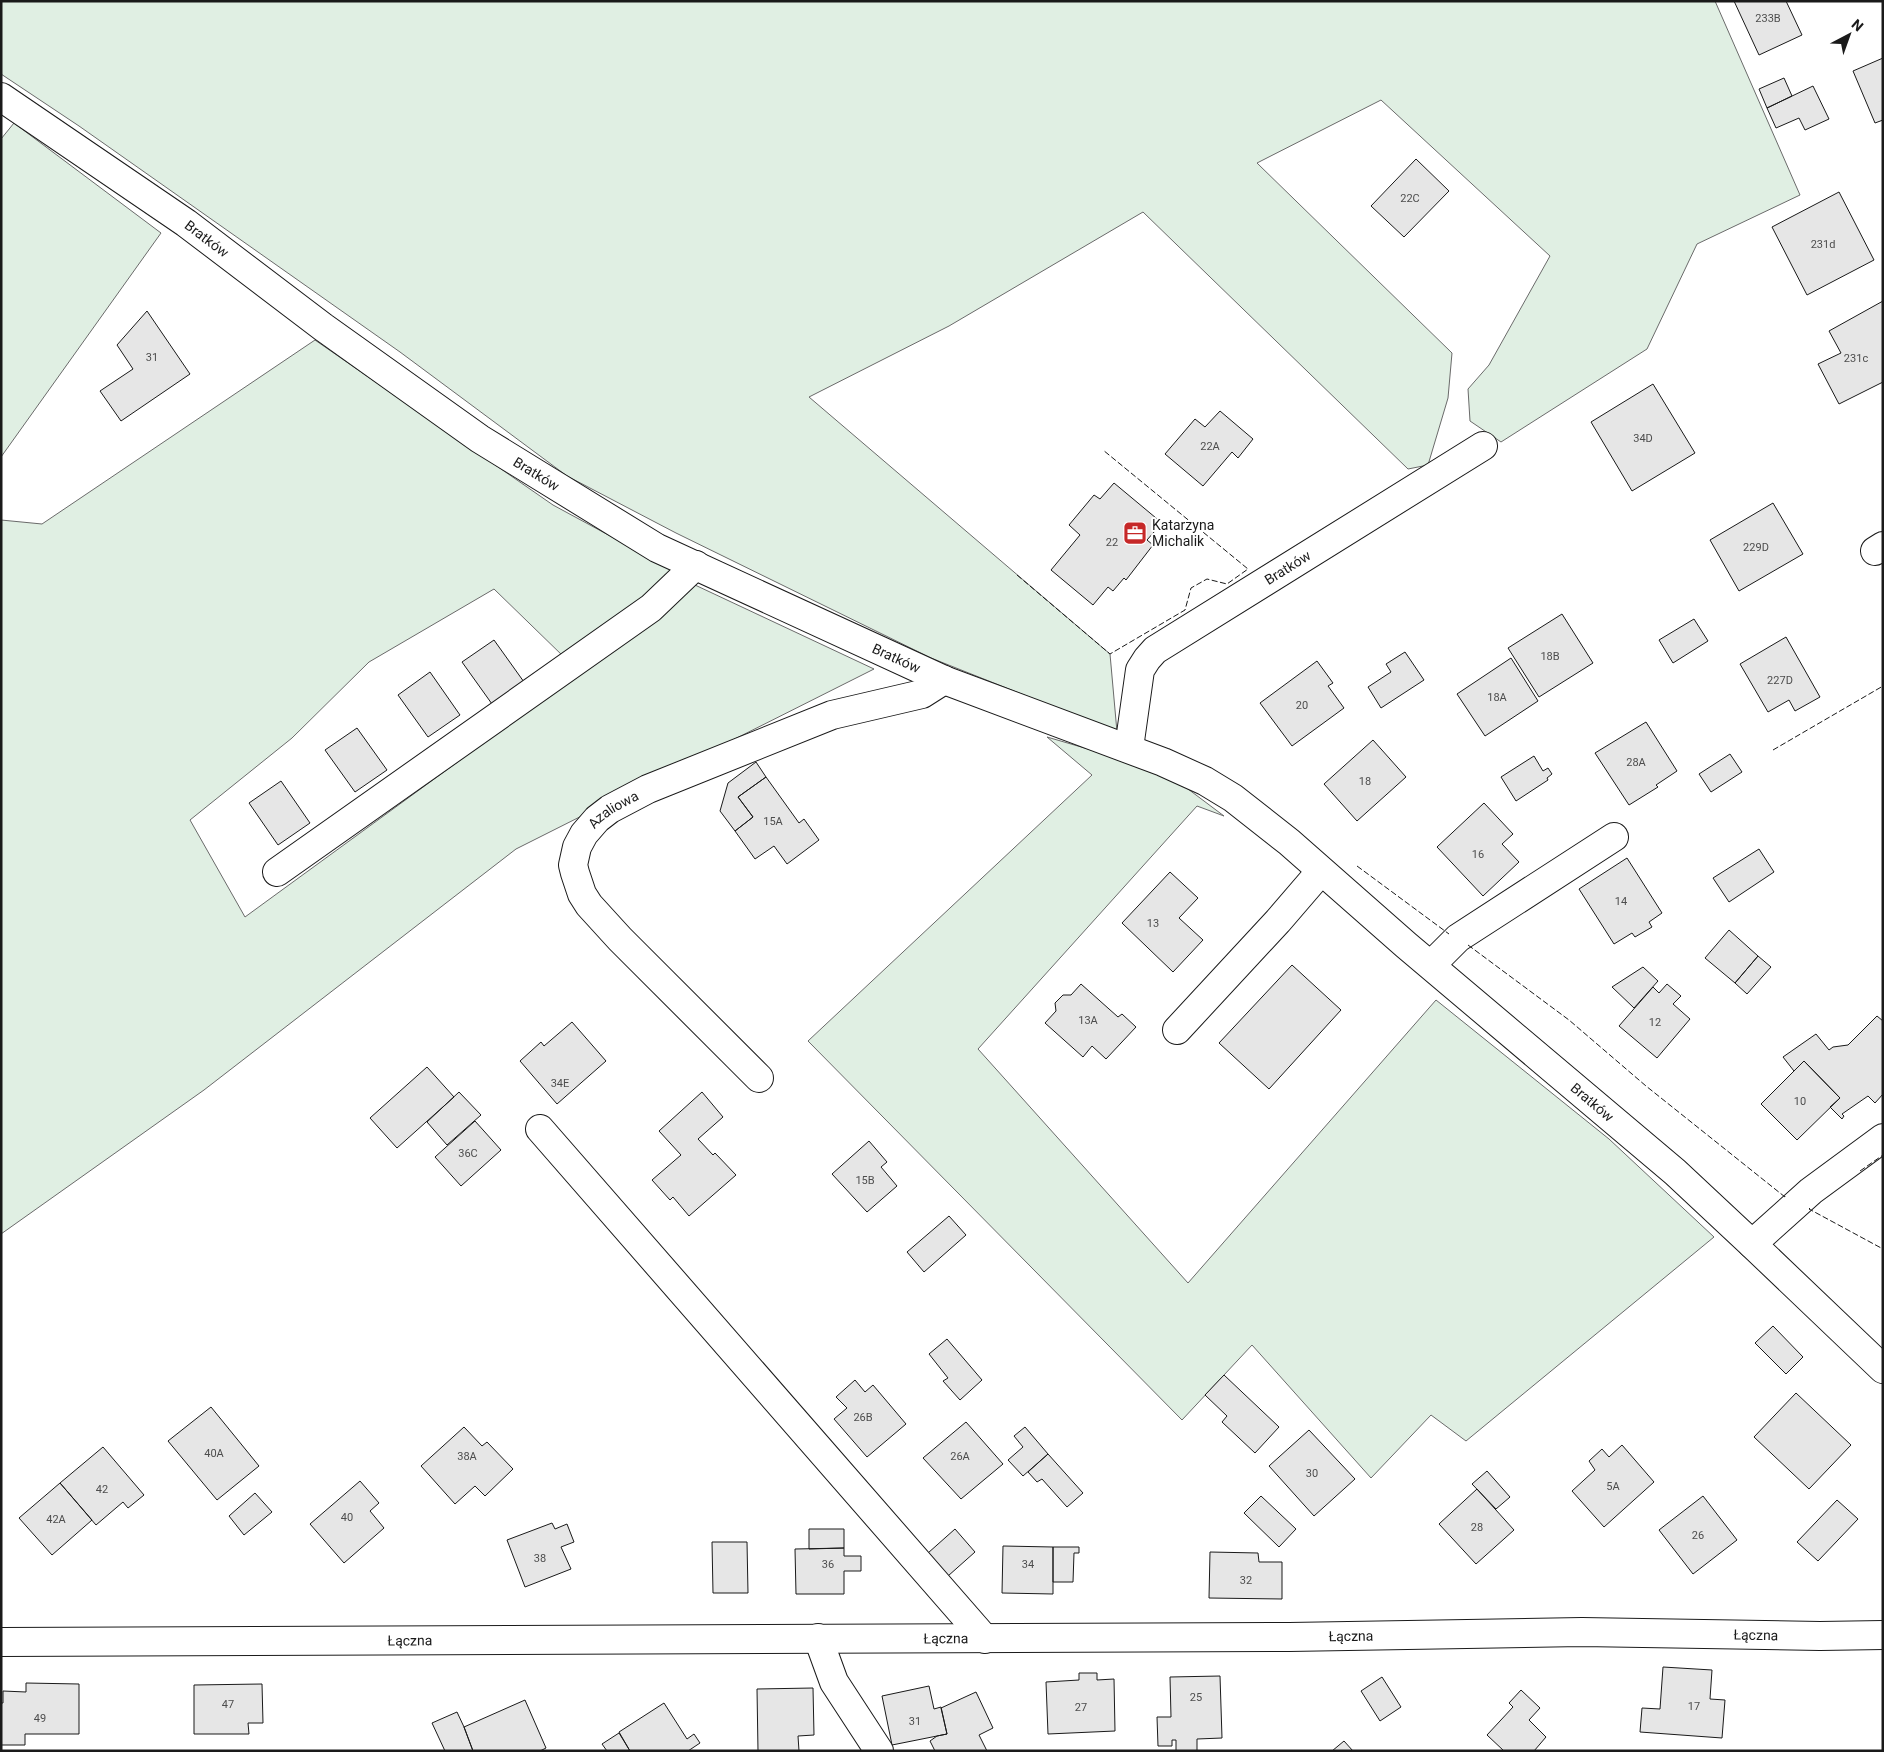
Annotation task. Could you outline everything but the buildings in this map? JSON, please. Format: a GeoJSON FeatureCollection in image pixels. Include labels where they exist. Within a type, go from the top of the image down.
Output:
{"type":"FeatureCollection","features":[{"type":"Feature","properties":{"kind":"street","name":"Bratków"},"geometry":{"type":"LineString","coordinates":[[1,96],[186,223],[323,327],[480,439],[657,548],[944,680],[1129,748],[1204,781],[1233,798],[1289,842],[1675,1172],[1883,1369]]}},
{"type":"Feature","properties":{"kind":"street","name":"Bratków"},"geometry":{"type":"LineString","coordinates":[[1129,748],[1140,670],[1155,650],[1483,446]]}},
{"type":"Feature","properties":{"kind":"street"},"geometry":{"type":"LineString","coordinates":[[277,872],[651,608],[696,565]]}},
{"type":"Feature","properties":{"kind":"street","name":"Azaliowa"},"geometry":{"type":"LineString","coordinates":[[759,1078],[620,939],[589,905],[582,894],[574,873],[573,865],[577,847],[584,834],[597,819],[610,809],[648,789],[832,715],[922,694],[944,680]]}},
{"type":"Feature","properties":{"kind":"street"},"geometry":{"type":"LineString","coordinates":[[1431,965],[1458,938],[1614,837]]}},
{"type":"Feature","properties":{"kind":"street"},"geometry":{"type":"LineString","coordinates":[[1177,1030],[1278,921],[1321,871]]}},
{"type":"Feature","properties":{"kind":"street"},"geometry":{"type":"LineString","coordinates":[[540,1129],[985,1639]]}},
{"type":"Feature","properties":{"kind":"street"},"geometry":{"type":"LineString","coordinates":[[1752,1244],[1810,1191],[1883,1138]]}},
{"type":"Feature","properties":{"kind":"street","name":"Łączna"},"geometry":{"type":"LineString","coordinates":[[1,1642],[466,1642],[818,1638],[985,1639],[1582,1632],[1820,1636],[1883,1635]]}},
{"type":"Feature","properties":{"kind":"street"},"geometry":{"type":"LineString","coordinates":[[818,1638],[834,1682],[879,1751]]}},
{"type":"Feature","properties":{"kind":"green space"},"geometry":{"type":"Polygon","coordinates":[[[1,1],[1715,1],[1800,195],[1697,244],[1647,349],[1501,442],[1470,421],[1468,389],[1489,365],[1550,256],[1381,100],[1257,163],[1452,353],[1448,398],[1428,465],[1408,469],[1143,212],[949,326],[809,397],[1110,654],[1117,732],[931,658],[676,533],[567,476],[400,352],[79,126],[1,74],[1,1]]]}},
{"type":"Feature","properties":{"kind":"green space"},"geometry":{"type":"Polygon","coordinates":[[[14,123],[161,233],[1,457],[1,139],[14,123]]]}},
{"type":"Feature","properties":{"kind":"green space"},"geometry":{"type":"Polygon","coordinates":[[[315,340],[553,505],[675,571],[668,586],[565,658],[494,589],[369,662],[292,738],[190,820],[245,917],[515,720],[653,623],[695,585],[874,669],[516,849],[204,1090],[1,1234],[1,520],[42,524],[315,340]]]}},
{"type":"Feature","properties":{"kind":"green space"},"geometry":{"type":"Polygon","coordinates":[[[1047,737],[1112,756],[1176,780],[1224,816],[1197,806],[978,1049],[1188,1283],[1436,1000],[1609,1139],[1714,1237],[1466,1441],[1431,1415],[1371,1478],[1252,1345],[1182,1420],[808,1041],[1092,775],[1047,737]]]}},
{"type":"Feature","properties":{"kind":"fence"},"geometry":{"type":"LineString","coordinates":[[1017,575],[1110,654],[1185,610],[1191,588],[1207,579],[1227,584],[1248,569],[1103,450]]}},
{"type":"Feature","properties":{"kind":"fence"},"geometry":{"type":"LineString","coordinates":[[1773,750],[1883,686]]}},
{"type":"Feature","properties":{"kind":"fence"},"geometry":{"type":"LineString","coordinates":[[1357,866],[1449,934]]}},
{"type":"Feature","properties":{"kind":"fence"},"geometry":{"type":"LineString","coordinates":[[1468,945],[1569,1020],[1646,1086],[1786,1196]]}},
{"type":"Feature","properties":{"kind":"fence"},"geometry":{"type":"LineString","coordinates":[[1860,1171],[1883,1155]]}},
{"type":"Feature","properties":{"kind":"fence"},"geometry":{"type":"LineString","coordinates":[[1810,1208],[1883,1249]]}},
{"type":"Feature","properties":{"kind":"place","name":"Katarzyna Michalik"},"geometry":{"type":"Point","coordinates":[1135,533]}}]}
